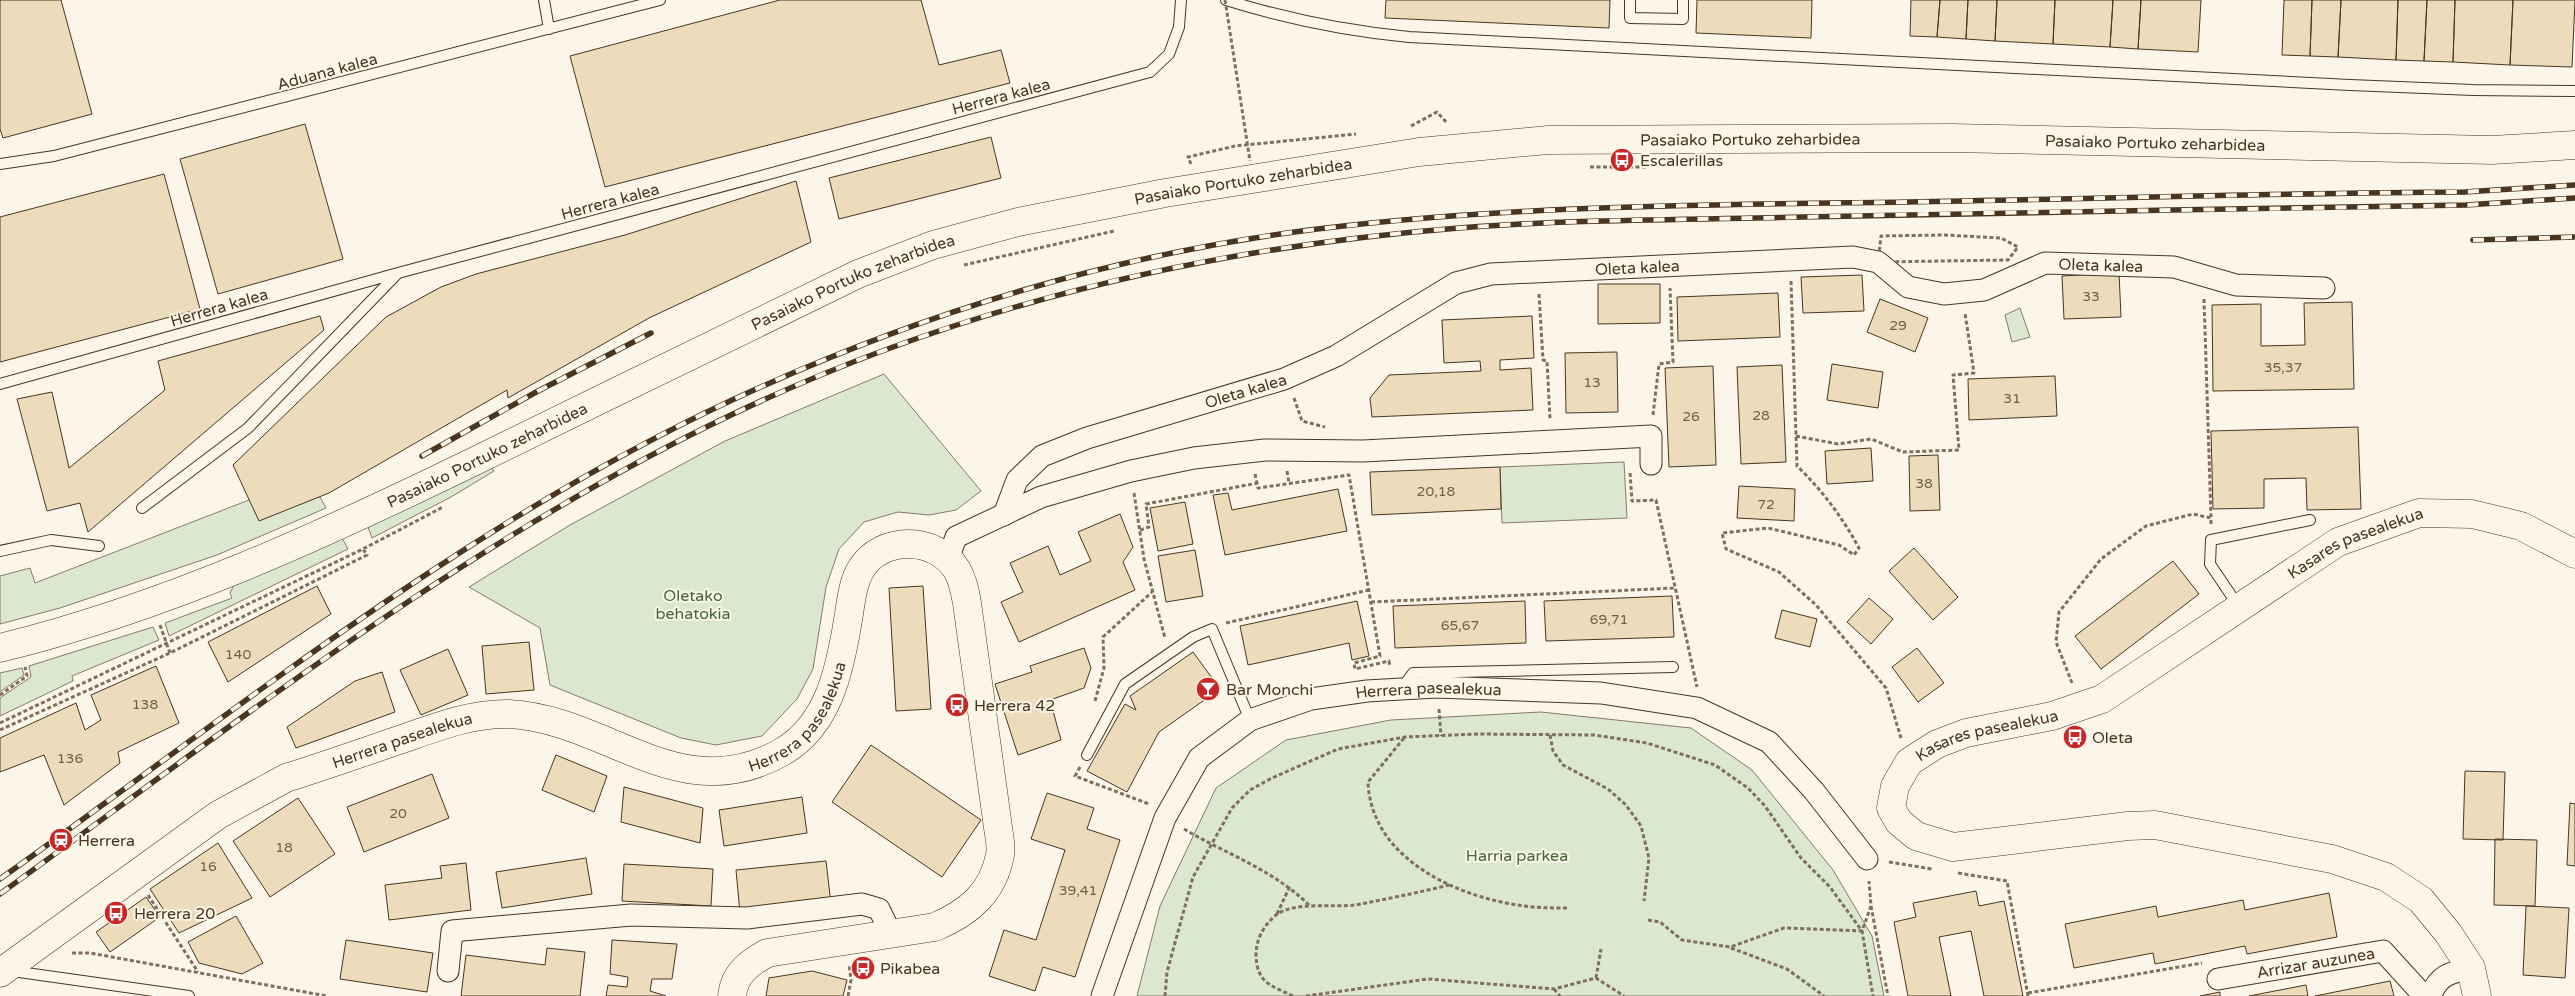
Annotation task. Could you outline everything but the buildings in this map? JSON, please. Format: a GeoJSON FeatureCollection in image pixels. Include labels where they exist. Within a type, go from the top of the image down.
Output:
{"type":"FeatureCollection","features":[{"type":"Feature","properties":{"kind":"street","name":"Pasaiako Portuko zeharbidea"},"geometry":{"type":"LineString","coordinates":[[0,648],[125,610],[216,578],[340,526],[866,271],[933,245],[1018,222],[1155,195],[1410,153],[1548,140],[1943,138],[2492,150],[2575,145]]}},
{"type":"Feature","properties":{"kind":"street","name":"Oleta kalea"},"geometry":{"type":"LineString","coordinates":[[1004,515],[1016,480],[1042,456],[1087,438],[1284,379],[1336,356],[1456,283],[1491,274],[1853,257],[1878,262],[1908,287],[1944,294],[1984,290],[2012,280],[2045,263],[2174,267],[2236,285],[2324,288]]}},
{"type":"Feature","properties":{"kind":"street"},"geometry":{"type":"LineString","coordinates":[[948,559],[956,537],[1041,497],[1131,471],[1194,458],[1265,450],[1363,451],[1651,436],[1651,464]]}},
{"type":"Feature","properties":{"kind":"street","name":"Kasares pasealekua"},"geometry":{"type":"LineString","coordinates":[[2477,996],[2471,968],[2448,933],[2420,900],[2386,877],[2332,859],[2155,825],[2128,826],[1953,847],[1916,836],[1899,822],[1891,808],[1895,786],[1909,762],[1937,744],[1966,733],[2052,716],[2102,700],[2338,542],[2419,513],[2472,514],[2521,526],[2575,554]]}},
{"type":"Feature","properties":{"kind":"street","name":"Herrera pasealekua"},"geometry":{"type":"LineString","coordinates":[[2,971],[218,815],[262,790],[286,778],[470,718],[508,714],[532,717],[664,763],[696,772],[734,770],[766,761],[800,738],[815,722],[828,700],[838,674],[853,590],[863,566],[881,550],[896,544],[913,543],[927,546],[948,559],[957,570],[963,585],[967,604],[1000,854],[991,883],[979,901],[958,917],[935,927],[767,953],[750,962],[740,972],[732,996]]}},
{"type":"Feature","properties":{"kind":"street","name":"Herrera pasealekua"},"geometry":{"type":"LineString","coordinates":[[1102,996],[1158,811],[1199,758],[1250,720],[1311,699],[1401,688],[1436,686],[1601,693],[1697,708],[1769,742],[1814,791],[1867,859]]}},
{"type":"Feature","properties":{"kind":"street"},"geometry":{"type":"LineString","coordinates":[[448,971],[452,931],[631,915],[747,918],[862,904],[879,909],[891,934]]}},
{"type":"Feature","properties":{"kind":"street","name":"Arrizar auzunea"},"geometry":{"type":"LineString","coordinates":[[2218,979],[2383,951],[2424,996]]}},
{"type":"Feature","properties":{"kind":"street"},"geometry":{"type":"LineString","coordinates":[[2430,996],[2435,986],[2446,973],[2471,968]]}},
{"type":"Feature","properties":{"kind":"lane"},"geometry":{"type":"LineString","coordinates":[[544,0],[549,29]]}},
{"type":"Feature","properties":{"kind":"lane","name":"Aduana kalea"},"geometry":{"type":"LineString","coordinates":[[0,164],[54,156],[660,0]]}},
{"type":"Feature","properties":{"kind":"lane","name":"Herrera kalea"},"geometry":{"type":"LineString","coordinates":[[0,384],[398,273],[1150,72],[1169,54],[1179,27],[1181,0]]}},
{"type":"Feature","properties":{"kind":"lane"},"geometry":{"type":"LineString","coordinates":[[1225,0],[1302,22],[1354,32],[1409,37],[2359,85],[2473,90],[2575,91]]}},
{"type":"Feature","properties":{"kind":"lane"},"geometry":{"type":"LineString","coordinates":[[1630,0],[1630,18],[1683,19],[1684,0]]}},
{"type":"Feature","properties":{"kind":"lane"},"geometry":{"type":"LineString","coordinates":[[142,508],[248,428],[398,273]]}},
{"type":"Feature","properties":{"kind":"lane"},"geometry":{"type":"LineString","coordinates":[[2240,608],[2210,564],[2211,540],[2310,520]]}},
{"type":"Feature","properties":{"kind":"lane"},"geometry":{"type":"LineString","coordinates":[[0,551],[51,540],[99,546]]}},
{"type":"Feature","properties":{"kind":"lane"},"geometry":{"type":"LineString","coordinates":[[1087,755],[1126,684],[1193,637],[1212,629],[1250,720]]}},
{"type":"Feature","properties":{"kind":"lane"},"geometry":{"type":"LineString","coordinates":[[1401,688],[1413,673],[1673,667]]}},
{"type":"Feature","properties":{"kind":"lane"},"geometry":{"type":"LineString","coordinates":[[2,971],[189,996]]}},
{"type":"Feature","properties":{"kind":"path"},"geometry":{"type":"LineString","coordinates":[[1225,0],[1250,161]]}},
{"type":"Feature","properties":{"kind":"path"},"geometry":{"type":"LineString","coordinates":[[1406,129],[1437,112],[1446,123]]}},
{"type":"Feature","properties":{"kind":"path"},"geometry":{"type":"LineString","coordinates":[[1188,156],[1235,146],[1360,134]]}},
{"type":"Feature","properties":{"kind":"path"},"geometry":{"type":"LineString","coordinates":[[1582,165],[1596,168],[1657,165]]}},
{"type":"Feature","properties":{"kind":"path"},"geometry":{"type":"LineString","coordinates":[[956,267],[1118,230]]}},
{"type":"Feature","properties":{"kind":"path"},"geometry":{"type":"LineString","coordinates":[[1878,262],[2008,260],[2018,247],[2001,238],[1944,235],[1881,236]]}},
{"type":"Feature","properties":{"kind":"path"},"geometry":{"type":"LineString","coordinates":[[1790,260],[1798,466],[1817,485],[1843,519],[1858,548],[1854,555],[1839,545],[1768,528],[1722,533],[1726,549],[1779,572],[1816,605],[1886,688],[1909,762]]}},
{"type":"Feature","properties":{"kind":"path"},"geometry":{"type":"LineString","coordinates":[[1651,436],[1660,364],[1673,362],[1669,265]]}},
{"type":"Feature","properties":{"kind":"path"},"geometry":{"type":"LineString","coordinates":[[1538,271],[1543,360],[1547,361],[1551,440]]}},
{"type":"Feature","properties":{"kind":"path"},"geometry":{"type":"LineString","coordinates":[[2203,276],[2211,540]]}},
{"type":"Feature","properties":{"kind":"path"},"geometry":{"type":"LineString","coordinates":[[1796,436],[1838,444],[1871,439],[1903,452],[1960,450],[1953,375],[1974,373],[1964,309]]}},
{"type":"Feature","properties":{"kind":"path"},"geometry":{"type":"LineString","coordinates":[[1284,379],[1302,421],[1327,428]]}},
{"type":"Feature","properties":{"kind":"path"},"geometry":{"type":"LineString","coordinates":[[1651,464],[1629,467],[1632,501],[1656,500],[1697,689]]}},
{"type":"Feature","properties":{"kind":"path"},"geometry":{"type":"LineString","coordinates":[[1131,471],[1152,592],[1169,653]]}},
{"type":"Feature","properties":{"kind":"path"},"geometry":{"type":"LineString","coordinates":[[1140,530],[1149,527],[1146,504],[1258,485],[1349,475],[1380,656],[1354,663],[1355,668]]}},
{"type":"Feature","properties":{"kind":"path"},"geometry":{"type":"LineString","coordinates":[[0,722],[363,549],[446,505]]}},
{"type":"Feature","properties":{"kind":"path"},"geometry":{"type":"LineString","coordinates":[[2082,706],[2056,642],[2058,612],[2101,559],[2146,526],[2193,514],[2210,518]]}},
{"type":"Feature","properties":{"kind":"path"},"geometry":{"type":"LineString","coordinates":[[0,730],[170,652],[367,556],[363,549]]}},
{"type":"Feature","properties":{"kind":"path"},"geometry":{"type":"LineString","coordinates":[[1371,602],[1675,588]]}},
{"type":"Feature","properties":{"kind":"path"},"geometry":{"type":"LineString","coordinates":[[1212,629],[1233,620],[1369,590]]}},
{"type":"Feature","properties":{"kind":"path"},"geometry":{"type":"LineString","coordinates":[[1104,668],[1103,637],[1152,592]]}},
{"type":"Feature","properties":{"kind":"path"},"geometry":{"type":"LineString","coordinates":[[161,627],[170,652]]}},
{"type":"Feature","properties":{"kind":"path"},"geometry":{"type":"LineString","coordinates":[[0,695],[27,676],[25,664]]}},
{"type":"Feature","properties":{"kind":"path"},"geometry":{"type":"LineString","coordinates":[[1550,734],[1553,751],[1563,765],[1608,789],[1626,806],[1641,826],[1649,858],[1644,901]]}},
{"type":"Feature","properties":{"kind":"path"},"geometry":{"type":"LineString","coordinates":[[1165,996],[1167,972],[1184,904],[1193,877],[1232,808],[1250,790],[1272,778],[1338,749],[1405,737],[1550,734],[1594,735],[1647,743],[1715,765],[1748,788],[1765,806],[1801,858],[1830,887],[1862,931],[1874,996]]}},
{"type":"Feature","properties":{"kind":"path"},"geometry":{"type":"LineString","coordinates":[[1405,737],[1368,782],[1369,799],[1374,815],[1400,853],[1427,873],[1449,885],[1486,898],[1525,906],[1567,908]]}},
{"type":"Feature","properties":{"kind":"path"},"geometry":{"type":"LineString","coordinates":[[1092,782],[1158,811],[1212,845],[1276,877],[1290,886],[1309,905]]}},
{"type":"Feature","properties":{"kind":"path"},"geometry":{"type":"LineString","coordinates":[[1867,859],[1871,906],[1888,996]]}},
{"type":"Feature","properties":{"kind":"path"},"geometry":{"type":"LineString","coordinates":[[136,875],[198,972]]}},
{"type":"Feature","properties":{"kind":"path"},"geometry":{"type":"LineString","coordinates":[[2008,881],[2028,994],[2209,962],[2218,979]]}},
{"type":"Feature","properties":{"kind":"path"},"geometry":{"type":"LineString","coordinates":[[1277,914],[1309,905],[1354,905],[1406,896],[1449,885]]}},
{"type":"Feature","properties":{"kind":"path"},"geometry":{"type":"LineString","coordinates":[[1290,886],[1277,914],[1260,932],[1256,949],[1257,971],[1269,985],[1293,996]]}},
{"type":"Feature","properties":{"kind":"path"},"geometry":{"type":"LineString","coordinates":[[1862,931],[1871,906]]}},
{"type":"Feature","properties":{"kind":"path"},"geometry":{"type":"LineString","coordinates":[[1648,920],[1660,922],[1682,940],[1730,948],[1787,969],[1824,996]]}},
{"type":"Feature","properties":{"kind":"path"},"geometry":{"type":"LineString","coordinates":[[1730,948],[1784,928],[1862,931]]}},
{"type":"Feature","properties":{"kind":"path"},"geometry":{"type":"LineString","coordinates":[[1596,978],[1600,949]]}},
{"type":"Feature","properties":{"kind":"path"},"geometry":{"type":"LineString","coordinates":[[26,954],[90,953],[327,996]]}},
{"type":"Feature","properties":{"kind":"path"},"geometry":{"type":"LineString","coordinates":[[1306,996],[1428,979],[1554,990],[1596,978],[1624,996]]}},
{"type":"Feature","properties":{"kind":"path"},"geometry":{"type":"LineString","coordinates":[[848,996],[851,980]]}},
{"type":"Feature","properties":{"kind":"path"},"geometry":{"type":"LineString","coordinates":[[1554,990],[1560,996]]}},
{"type":"Feature","properties":{"kind":"green space"},"geometry":{"type":"Polygon","coordinates":[[[2020,308],[2030,337],[2012,342],[2005,315],[2020,308]]]}},
{"type":"Feature","properties":{"kind":"green space","name":"Oletako behatokia"},"geometry":{"type":"Polygon","coordinates":[[[884,374],[981,491],[956,510],[929,515],[898,512],[864,522],[839,549],[826,587],[813,669],[797,699],[762,736],[716,745],[681,738],[550,685],[540,628],[469,587],[570,525],[725,441],[884,374]]]}},
{"type":"Feature","properties":{"kind":"green space"},"geometry":{"type":"Polygon","coordinates":[[[1624,462],[1627,518],[1502,523],[1500,467],[1624,462]]]}},
{"type":"Feature","properties":{"kind":"green space"},"geometry":{"type":"Polygon","coordinates":[[[491,467],[494,471],[451,497],[372,538],[368,527],[491,467]]]}},
{"type":"Feature","properties":{"kind":"green space"},"geometry":{"type":"Polygon","coordinates":[[[320,497],[326,508],[217,555],[60,608],[0,624],[0,576],[30,568],[35,583],[249,500],[320,497]]]}},
{"type":"Feature","properties":{"kind":"green space"},"geometry":{"type":"Polygon","coordinates":[[[342,538],[348,549],[169,636],[165,623],[232,598],[230,593],[235,583],[342,538]]]}},
{"type":"Feature","properties":{"kind":"green space"},"geometry":{"type":"Polygon","coordinates":[[[153,627],[159,640],[72,676],[73,681],[0,716],[0,698],[31,677],[29,666],[153,627]]]}},
{"type":"Feature","properties":{"kind":"green space"},"geometry":{"type":"Polygon","coordinates":[[[22,668],[24,675],[0,692],[0,673],[22,668]]]}},
{"type":"Feature","properties":{"kind":"green space","name":"Harria parkea"},"geometry":{"type":"Polygon","coordinates":[[[1541,712],[1691,728],[1752,770],[1833,870],[1872,936],[1884,996],[1137,996],[1160,906],[1216,788],[1286,740],[1391,720],[1541,712]]]}},
{"type":"Feature","properties":{"kind":"railway"},"geometry":{"type":"LineString","coordinates":[[0,879],[354,623],[445,562],[537,504],[632,450],[730,401],[864,344],[1002,296],[1073,276],[1144,259],[1287,233],[1364,224],[1519,212],[1675,206],[2465,192],[2575,185]]}},
{"type":"Feature","properties":{"kind":"railway"},"geometry":{"type":"LineString","coordinates":[[0,894],[265,701],[355,638],[446,577],[539,519],[633,465],[731,415],[818,376],[906,342],[995,313],[1086,288],[1178,267],[1270,250],[1364,237],[1502,225],[1631,220],[2466,205],[2575,198]]}},
{"type":"Feature","properties":{"kind":"railway"},"geometry":{"type":"LineString","coordinates":[[2473,240],[2575,237]]}},
{"type":"Feature","properties":{"kind":"railway"},"geometry":{"type":"LineString","coordinates":[[422,456],[538,391],[651,333]]}},
{"type":"Feature","properties":{"kind":"place","name":"Escalerillas"},"geometry":{"type":"Point","coordinates":[1622,160]}},
{"type":"Feature","properties":{"kind":"place","name":"Bar Monchi"},"geometry":{"type":"Point","coordinates":[1208,689]}},
{"type":"Feature","properties":{"kind":"place","name":"Herrera 42"},"geometry":{"type":"Point","coordinates":[957,705]}},
{"type":"Feature","properties":{"kind":"place","name":"Oleta"},"geometry":{"type":"Point","coordinates":[2075,737]}},
{"type":"Feature","properties":{"kind":"place","name":"Herrera"},"geometry":{"type":"Point","coordinates":[61,840]}},
{"type":"Feature","properties":{"kind":"place","name":"Herrera 20"},"geometry":{"type":"Point","coordinates":[116,913]}},
{"type":"Feature","properties":{"kind":"place","name":"Pikabea"},"geometry":{"type":"Point","coordinates":[863,968]}}]}
